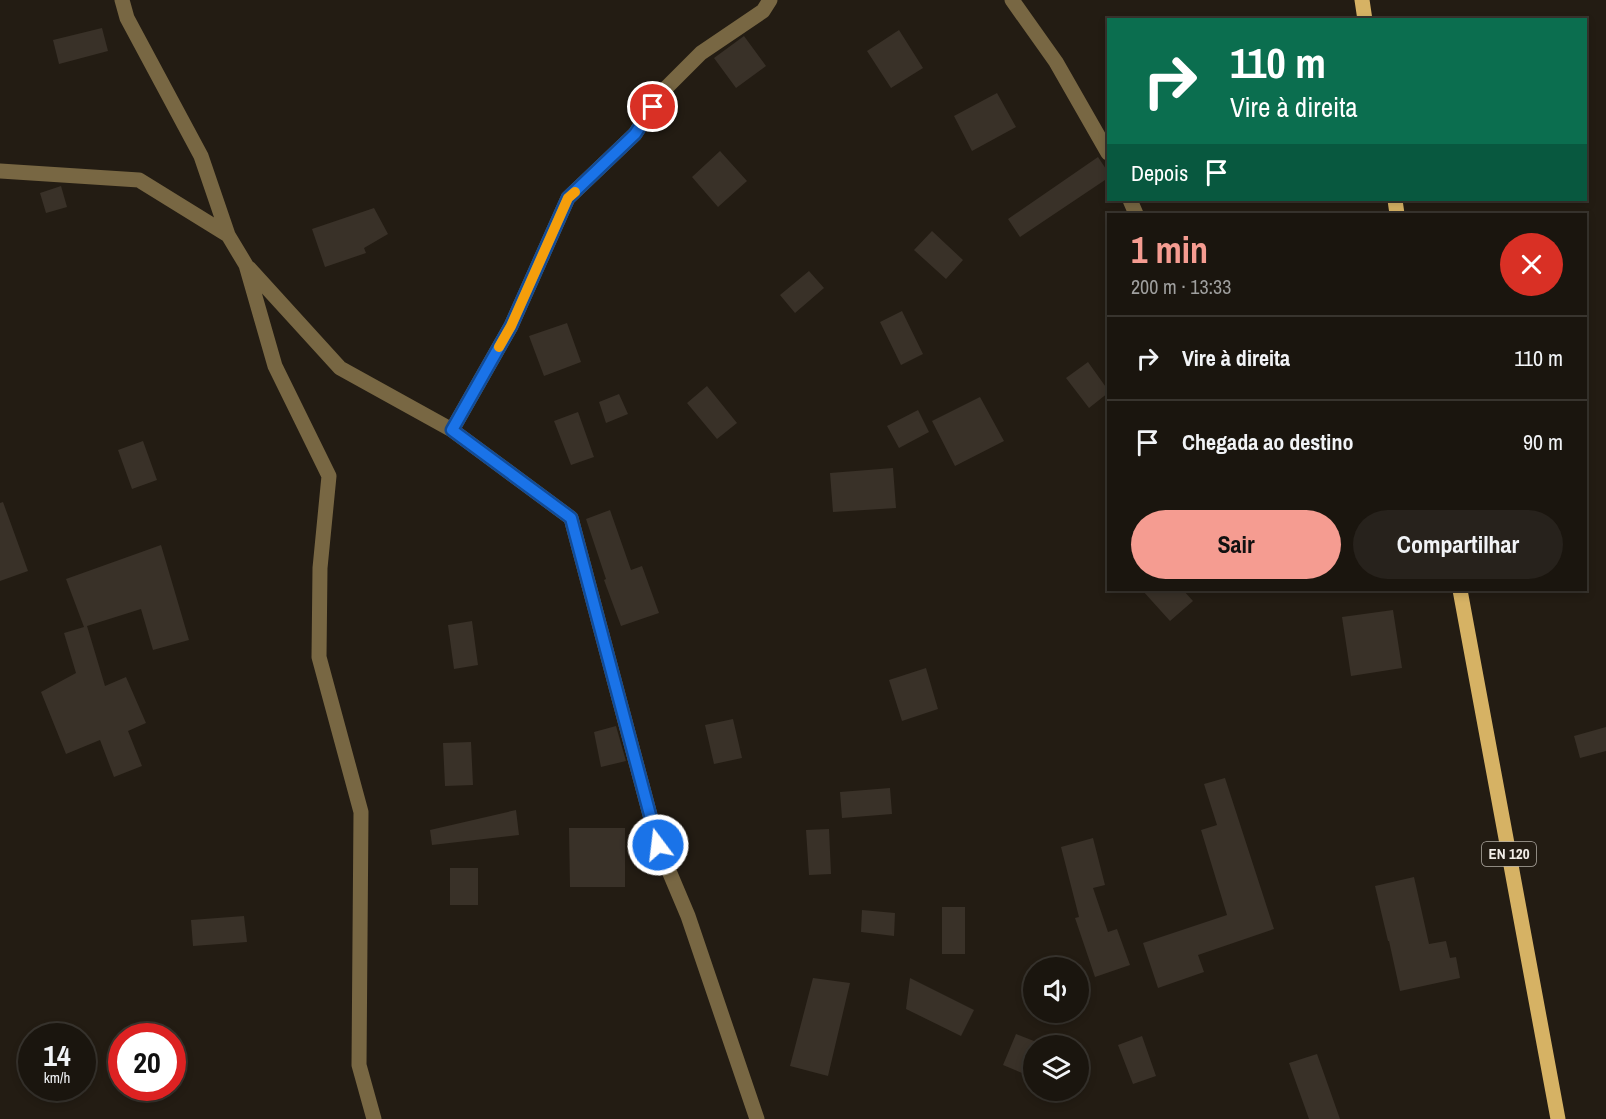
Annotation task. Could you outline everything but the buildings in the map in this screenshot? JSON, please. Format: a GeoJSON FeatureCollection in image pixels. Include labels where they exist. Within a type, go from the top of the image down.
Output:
{"type":"FeatureCollection","features":[{"type":"Feature","properties":{"kind":"main road","name":"EN 120"},"geometry":{"type":"LineString","coordinates":[[1460,591],[1558,1119]]}},
{"type":"Feature","properties":{"kind":"street"},"geometry":{"type":"LineString","coordinates":[[122,0],[127,18],[201,156],[228,235],[246,265],[340,368],[452,430],[571,518],[658,845],[688,916],[757,1119]]}},
{"type":"Feature","properties":{"kind":"street"},"geometry":{"type":"LineString","coordinates":[[452,430],[511,326],[568,198],[635,134],[661,93],[701,53],[763,11],[770,0]]}},
{"type":"Feature","properties":{"kind":"street"},"geometry":{"type":"LineString","coordinates":[[1012,0],[1056,62],[1107,151]]}},
{"type":"Feature","properties":{"kind":"street"},"geometry":{"type":"LineString","coordinates":[[1364,12],[1370,0]]}},
{"type":"Feature","properties":{"kind":"street"},"geometry":{"type":"LineString","coordinates":[[0,171],[139,180],[228,235]]}},
{"type":"Feature","properties":{"kind":"street"},"geometry":{"type":"LineString","coordinates":[[246,265],[275,366],[329,476],[320,568],[319,657],[361,812],[359,1065],[374,1119]]}},
{"type":"Feature","properties":{"kind":"slow traffic"},"geometry":{"type":"LineString","coordinates":[[499,347],[511,326],[568,198],[575,192]]}},
{"type":"Feature","properties":{"kind":"route"},"geometry":{"type":"LineString","coordinates":[[653,107],[635,134],[568,198],[511,326],[452,430],[571,518],[658,845]]}}]}
